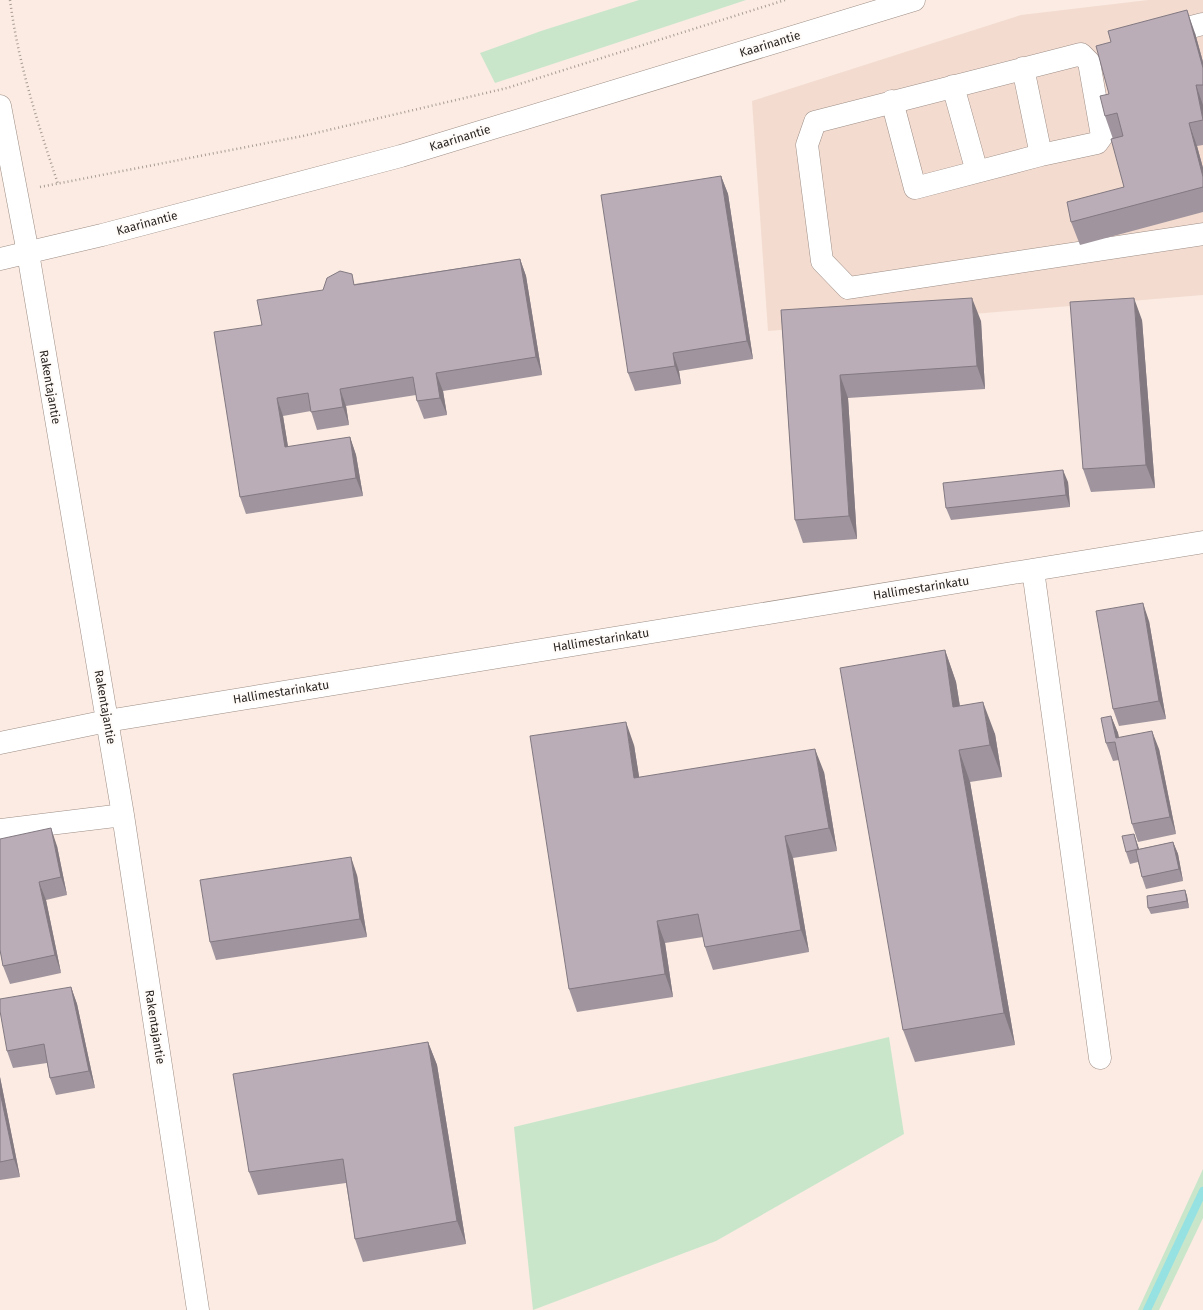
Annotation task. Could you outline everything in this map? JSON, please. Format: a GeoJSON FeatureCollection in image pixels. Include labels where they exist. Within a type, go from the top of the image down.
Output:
{"type":"FeatureCollection","features":[{"type":"Feature","properties":{"kind":"street","name":"Kaarinantie"},"geometry":{"type":"LineString","coordinates":[[0,259],[401,156],[914,0]]}},
{"type":"Feature","properties":{"kind":"street"},"geometry":{"type":"LineString","coordinates":[[1142,39],[1203,24]]}},
{"type":"Feature","properties":{"kind":"street"},"geometry":{"type":"LineString","coordinates":[[1104,48],[892,101],[815,122],[807,145],[822,261],[848,288],[1203,234]]}},
{"type":"Feature","properties":{"kind":"street"},"geometry":{"type":"LineString","coordinates":[[892,101],[915,188],[1041,155],[1097,143],[1102,136],[1089,62],[1081,54]]}},
{"type":"Feature","properties":{"kind":"street"},"geometry":{"type":"LineString","coordinates":[[1023,68],[1041,155]]}},
{"type":"Feature","properties":{"kind":"street"},"geometry":{"type":"LineString","coordinates":[[953,86],[977,172]]}},
{"type":"Feature","properties":{"kind":"street","name":"Rakentajantie"},"geometry":{"type":"LineString","coordinates":[[0,106],[15,192],[28,253],[123,815],[198,1310]]}},
{"type":"Feature","properties":{"kind":"street","name":"Hallimestarinkatu"},"geometry":{"type":"LineString","coordinates":[[0,743],[107,721],[1203,542]]}},
{"type":"Feature","properties":{"kind":"street"},"geometry":{"type":"LineString","coordinates":[[1033,570],[1100,1058]]}},
{"type":"Feature","properties":{"kind":"street"},"geometry":{"type":"LineString","coordinates":[[0,830],[123,815]]}},
{"type":"Feature","properties":{"kind":"path"},"geometry":{"type":"LineString","coordinates":[[10,0],[13,23],[36,119],[58,184]]}},
{"type":"Feature","properties":{"kind":"path"},"geometry":{"type":"LineString","coordinates":[[15,192],[303,136],[507,88],[785,0]]}},
{"type":"Feature","properties":{"kind":"shaded area"},"geometry":{"type":"Polygon","coordinates":[[[1148,0],[1203,0],[1203,295],[768,331],[752,101],[1021,15],[1148,0]]]}},
{"type":"Feature","properties":{"kind":"green space"},"geometry":{"type":"Polygon","coordinates":[[[639,0],[746,0],[495,83],[480,53],[541,31],[639,0]]]}},
{"type":"Feature","properties":{"kind":"green space"},"geometry":{"type":"Polygon","coordinates":[[[889,1037],[904,1134],[716,1241],[533,1310],[514,1127],[889,1037]]]}},
{"type":"Feature","properties":{"kind":"green space"},"geometry":{"type":"Polygon","coordinates":[[[1203,1169],[1203,1218],[1159,1310],[1138,1310],[1203,1169]]]}},
{"type":"Feature","properties":{"kind":"building"},"geometry":{"type":"Polygon","coordinates":[[[1187,10],[1203,68],[1203,85],[1196,85],[1203,120],[1189,123],[1203,177],[1203,187],[1071,222],[1067,202],[1124,187],[1111,139],[1123,136],[1117,113],[1105,116],[1100,96],[1109,94],[1096,46],[1111,42],[1108,31],[1187,10]]]}},
{"type":"Feature","properties":{"kind":"building"},"geometry":{"type":"Polygon","coordinates":[[[721,176],[747,341],[673,353],[675,366],[628,373],[601,195],[721,176]]]}},
{"type":"Feature","properties":{"kind":"building"},"geometry":{"type":"Polygon","coordinates":[[[520,259],[536,357],[436,373],[440,398],[417,401],[413,377],[340,389],[343,407],[311,412],[308,393],[277,398],[285,447],[350,437],[356,478],[240,497],[214,332],[262,325],[257,300],[323,290],[327,278],[340,271],[352,274],[354,285],[520,259]]]}},
{"type":"Feature","properties":{"kind":"building"},"geometry":{"type":"Polygon","coordinates":[[[972,298],[977,366],[840,375],[849,516],[795,520],[781,310],[972,298]]]}},
{"type":"Feature","properties":{"kind":"building"},"geometry":{"type":"Polygon","coordinates":[[[1134,298],[1146,465],[1083,469],[1070,302],[1134,298]]]}},
{"type":"Feature","properties":{"kind":"building"},"geometry":{"type":"Polygon","coordinates":[[[1063,470],[1066,495],[946,508],[943,483],[1063,470]]]}},
{"type":"Feature","properties":{"kind":"building"},"geometry":{"type":"Polygon","coordinates":[[[1143,603],[1159,701],[1113,709],[1096,611],[1143,603]]]}},
{"type":"Feature","properties":{"kind":"building"},"geometry":{"type":"Polygon","coordinates":[[[945,650],[953,707],[983,702],[990,745],[959,750],[1004,1013],[903,1030],[840,668],[945,650]]]}},
{"type":"Feature","properties":{"kind":"building"},"geometry":{"type":"Polygon","coordinates":[[[1111,716],[1116,738],[1152,731],[1170,817],[1132,824],[1115,742],[1106,743],[1101,718],[1111,716]]]}},
{"type":"Feature","properties":{"kind":"building"},"geometry":{"type":"Polygon","coordinates":[[[626,722],[634,778],[815,749],[829,828],[785,836],[801,930],[705,947],[698,914],[657,921],[665,974],[569,989],[530,736],[626,722]]]}},
{"type":"Feature","properties":{"kind":"building"},"geometry":{"type":"Polygon","coordinates":[[[51,828],[61,877],[39,882],[55,955],[3,966],[0,950],[0,839],[51,828]]]}},
{"type":"Feature","properties":{"kind":"building"},"geometry":{"type":"Polygon","coordinates":[[[1134,834],[1138,849],[1126,852],[1122,836],[1134,834]]]}},
{"type":"Feature","properties":{"kind":"building"},"geometry":{"type":"Polygon","coordinates":[[[1173,842],[1179,869],[1142,877],[1136,850],[1173,842]]]}},
{"type":"Feature","properties":{"kind":"building"},"geometry":{"type":"Polygon","coordinates":[[[351,857],[360,919],[210,942],[200,880],[351,857]]]}},
{"type":"Feature","properties":{"kind":"building"},"geometry":{"type":"Polygon","coordinates":[[[1185,890],[1187,901],[1148,908],[1147,896],[1185,890]]]}},
{"type":"Feature","properties":{"kind":"building"},"geometry":{"type":"Polygon","coordinates":[[[71,987],[89,1071],[50,1078],[44,1044],[7,1051],[0,1011],[0,999],[71,987]]]}},
{"type":"Feature","properties":{"kind":"building"},"geometry":{"type":"Polygon","coordinates":[[[428,1042],[457,1221],[355,1239],[343,1159],[249,1172],[233,1074],[428,1042]]]}},
{"type":"Feature","properties":{"kind":"building"},"geometry":{"type":"Polygon","coordinates":[[[0,1092],[14,1159],[0,1162],[0,1092]]]}},
{"type":"Feature","properties":{"kind":"waterway"},"geometry":{"type":"LineString","coordinates":[[1147,1310],[1203,1191]]}}]}
